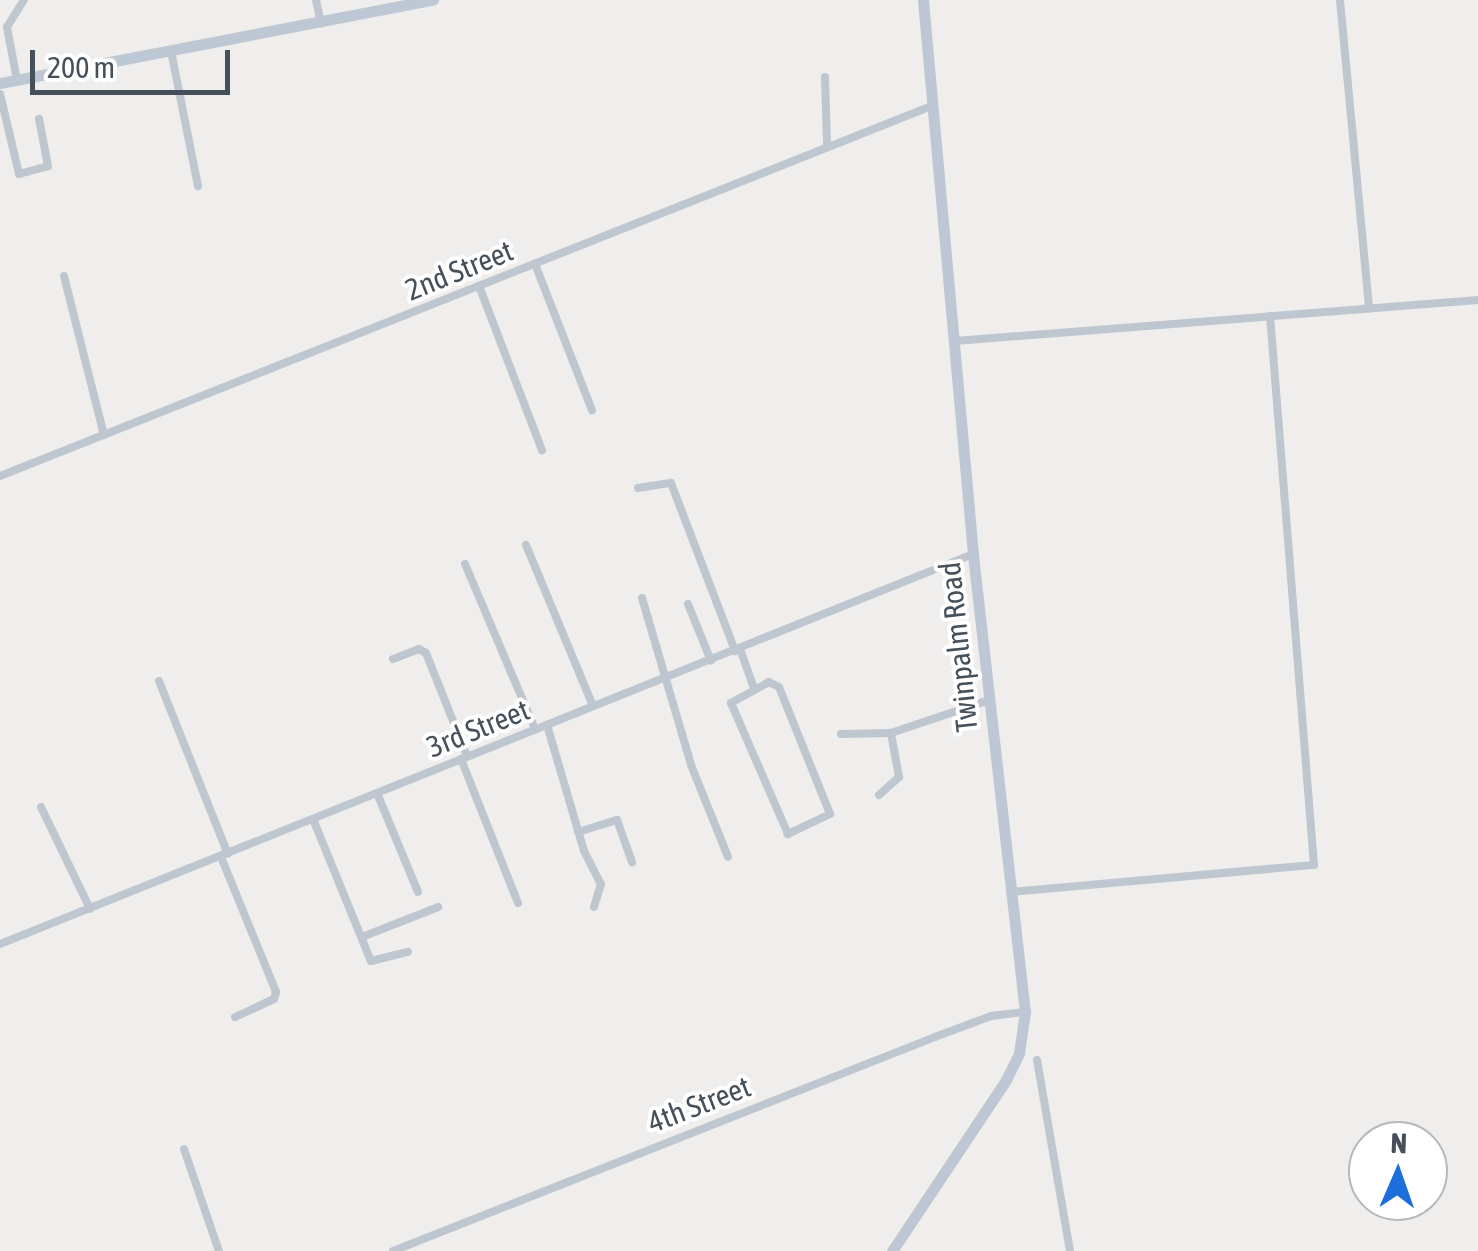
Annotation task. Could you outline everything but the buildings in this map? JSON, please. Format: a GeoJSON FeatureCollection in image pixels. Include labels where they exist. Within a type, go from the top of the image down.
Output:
{"type":"FeatureCollection","features":[{"type":"Feature","properties":{"kind":"main road"},"geometry":{"type":"LineString","coordinates":[[0,83],[433,0]]}},
{"type":"Feature","properties":{"kind":"main road","name":"Twinpalm Road"},"geometry":{"type":"LineString","coordinates":[[892,1251],[1006,1080],[1020,1053],[1025,1012],[973,554],[923,0]]}},
{"type":"Feature","properties":{"kind":"street"},"geometry":{"type":"LineString","coordinates":[[316,0],[321,23]]}},
{"type":"Feature","properties":{"kind":"street"},"geometry":{"type":"LineString","coordinates":[[362,0],[364,14]]}},
{"type":"Feature","properties":{"kind":"street"},"geometry":{"type":"LineString","coordinates":[[1340,0],[1369,308]]}},
{"type":"Feature","properties":{"kind":"street"},"geometry":{"type":"LineString","coordinates":[[17,80],[7,27],[23,1]]}},
{"type":"Feature","properties":{"kind":"street"},"geometry":{"type":"LineString","coordinates":[[171,51],[198,186]]}},
{"type":"Feature","properties":{"kind":"street"},"geometry":{"type":"LineString","coordinates":[[825,77],[826,144]]}},
{"type":"Feature","properties":{"kind":"street"},"geometry":{"type":"LineString","coordinates":[[0,94],[19,174],[48,166],[39,119]]}},
{"type":"Feature","properties":{"kind":"street","name":"2nd Street"},"geometry":{"type":"LineString","coordinates":[[0,476],[826,144],[934,105]]}},
{"type":"Feature","properties":{"kind":"street"},"geometry":{"type":"LineString","coordinates":[[535,264],[592,410]]}},
{"type":"Feature","properties":{"kind":"street"},"geometry":{"type":"LineString","coordinates":[[64,276],[104,435]]}},
{"type":"Feature","properties":{"kind":"street"},"geometry":{"type":"LineString","coordinates":[[479,286],[542,450]]}},
{"type":"Feature","properties":{"kind":"street"},"geometry":{"type":"LineString","coordinates":[[955,341],[1478,300]]}},
{"type":"Feature","properties":{"kind":"street"},"geometry":{"type":"LineString","coordinates":[[1009,892],[1314,864],[1270,316]]}},
{"type":"Feature","properties":{"kind":"street"},"geometry":{"type":"LineString","coordinates":[[638,488],[672,482],[754,688]]}},
{"type":"Feature","properties":{"kind":"street"},"geometry":{"type":"LineString","coordinates":[[526,545],[593,706]]}},
{"type":"Feature","properties":{"kind":"street","name":"3rd Street"},"geometry":{"type":"LineString","coordinates":[[0,944],[973,554]]}},
{"type":"Feature","properties":{"kind":"street"},"geometry":{"type":"LineString","coordinates":[[465,564],[535,729]]}},
{"type":"Feature","properties":{"kind":"street"},"geometry":{"type":"LineString","coordinates":[[642,598],[670,676],[691,766],[728,857]]}},
{"type":"Feature","properties":{"kind":"street"},"geometry":{"type":"LineString","coordinates":[[688,604],[711,660]]}},
{"type":"Feature","properties":{"kind":"street"},"geometry":{"type":"LineString","coordinates":[[393,658],[418,649],[426,653],[518,903]]}},
{"type":"Feature","properties":{"kind":"street"},"geometry":{"type":"LineString","coordinates":[[159,681],[276,992],[274,999],[235,1016]]}},
{"type":"Feature","properties":{"kind":"street"},"geometry":{"type":"LineString","coordinates":[[777,684],[830,814],[826,820],[788,834],[782,830],[731,703],[754,688],[777,684]]}},
{"type":"Feature","properties":{"kind":"street"},"geometry":{"type":"LineString","coordinates":[[841,734],[891,733],[989,700]]}},
{"type":"Feature","properties":{"kind":"street"},"geometry":{"type":"LineString","coordinates":[[547,725],[578,832],[602,884],[594,907]]}},
{"type":"Feature","properties":{"kind":"street"},"geometry":{"type":"LineString","coordinates":[[878,796],[899,777],[891,733]]}},
{"type":"Feature","properties":{"kind":"street"},"geometry":{"type":"LineString","coordinates":[[377,792],[418,892]]}},
{"type":"Feature","properties":{"kind":"street"},"geometry":{"type":"LineString","coordinates":[[41,808],[90,909]]}},
{"type":"Feature","properties":{"kind":"street"},"geometry":{"type":"LineString","coordinates":[[313,819],[372,963],[408,952]]}},
{"type":"Feature","properties":{"kind":"street"},"geometry":{"type":"LineString","coordinates":[[578,832],[617,820],[632,862]]}},
{"type":"Feature","properties":{"kind":"street"},"geometry":{"type":"LineString","coordinates":[[362,937],[438,907]]}},
{"type":"Feature","properties":{"kind":"street","name":"4th Street"},"geometry":{"type":"LineString","coordinates":[[393,1251],[990,1016],[1025,1012]]}},
{"type":"Feature","properties":{"kind":"street"},"geometry":{"type":"LineString","coordinates":[[1038,1060],[1070,1251]]}},
{"type":"Feature","properties":{"kind":"street"},"geometry":{"type":"LineString","coordinates":[[184,1149],[219,1251]]}}]}
